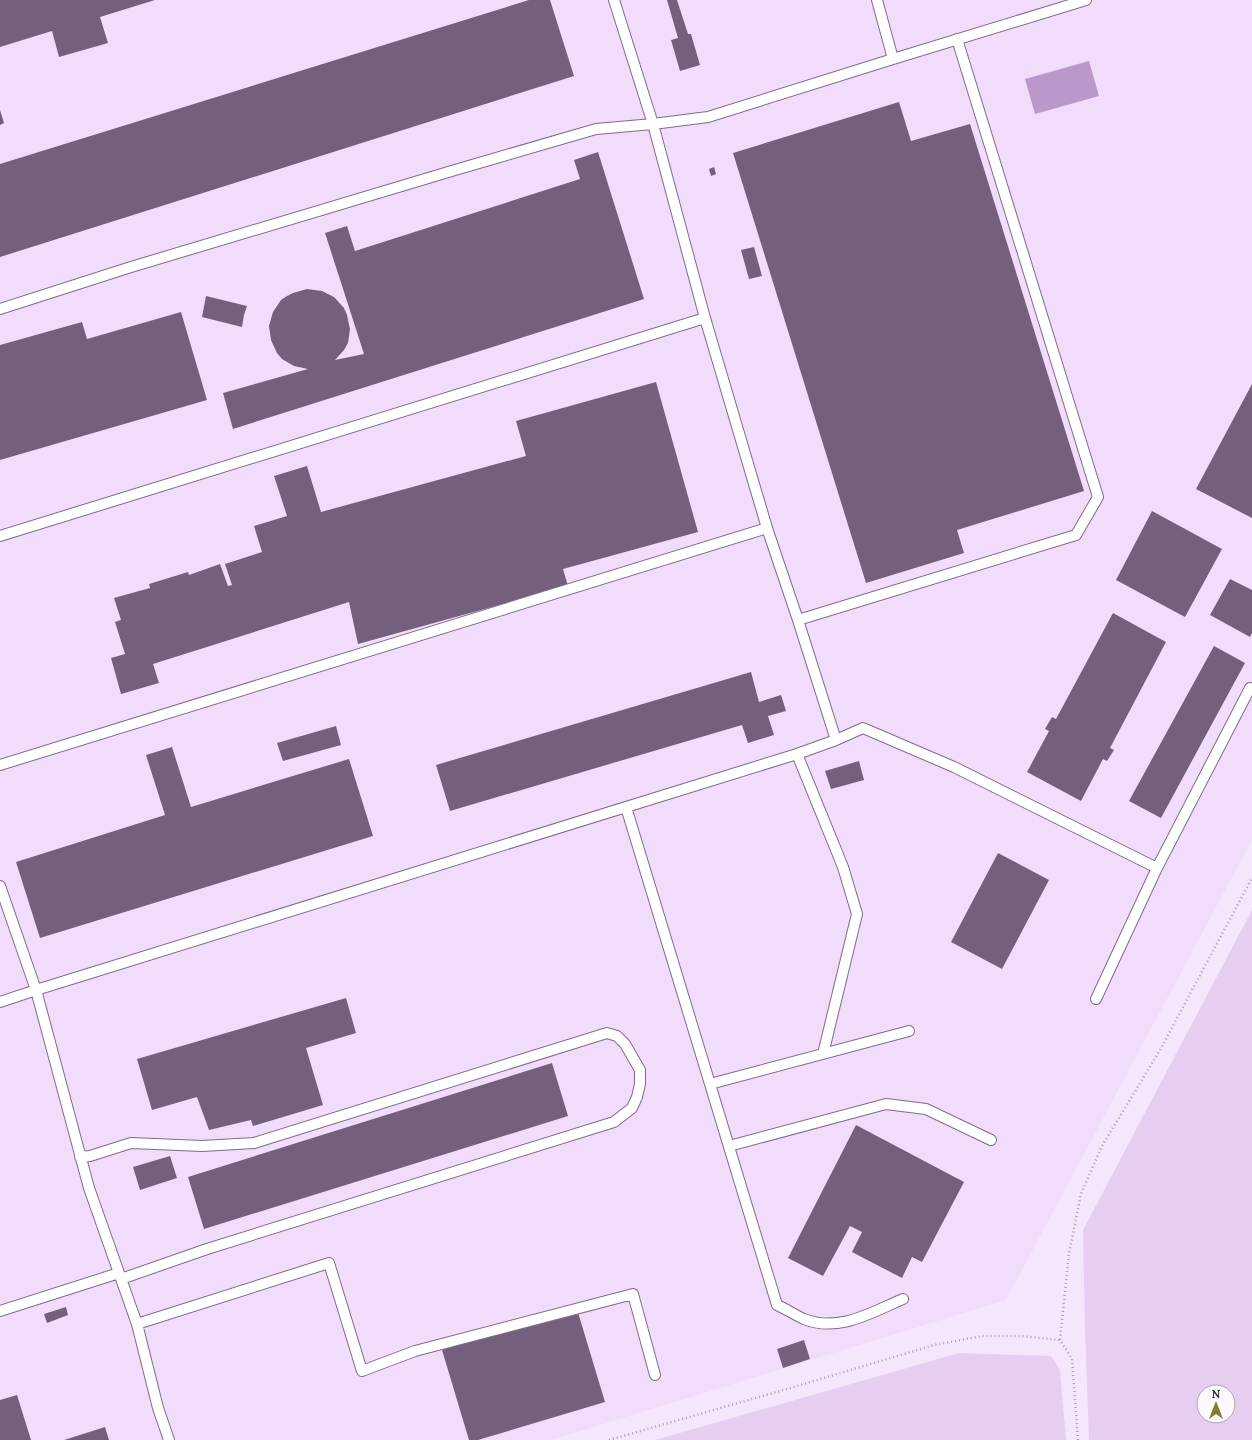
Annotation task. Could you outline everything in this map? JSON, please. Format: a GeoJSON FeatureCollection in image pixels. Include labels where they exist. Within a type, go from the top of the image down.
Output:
{"type":"FeatureCollection","features":[{"type":"Feature","properties":{"kind":"lane"},"geometry":{"type":"LineString","coordinates":[[614,0],[653,124],[705,318],[767,528],[836,740]]}},
{"type":"Feature","properties":{"kind":"lane"},"geometry":{"type":"LineString","coordinates":[[877,0],[893,59]]}},
{"type":"Feature","properties":{"kind":"lane"},"geometry":{"type":"LineString","coordinates":[[0,309],[131,267],[596,129],[708,117],[1086,0]]}},
{"type":"Feature","properties":{"kind":"lane"},"geometry":{"type":"LineString","coordinates":[[798,620],[1076,535],[1098,497],[957,39]]}},
{"type":"Feature","properties":{"kind":"lane"},"geometry":{"type":"LineString","coordinates":[[0,536],[705,318]]}},
{"type":"Feature","properties":{"kind":"lane"},"geometry":{"type":"LineString","coordinates":[[0,765],[767,528]]}},
{"type":"Feature","properties":{"kind":"lane"},"geometry":{"type":"LineString","coordinates":[[1096,999],[1157,868],[1250,688]]}},
{"type":"Feature","properties":{"kind":"lane"},"geometry":{"type":"LineString","coordinates":[[0,1002],[797,754],[836,740],[862,728],[954,767],[1157,868]]}},
{"type":"Feature","properties":{"kind":"lane"},"geometry":{"type":"LineString","coordinates":[[797,754],[843,867],[857,914],[823,1054]]}},
{"type":"Feature","properties":{"kind":"lane"},"geometry":{"type":"LineString","coordinates":[[626,807],[777,1305],[805,1320],[831,1325],[852,1321],[903,1299]]}},
{"type":"Feature","properties":{"kind":"lane"},"geometry":{"type":"LineString","coordinates":[[0,886],[36,990],[89,1188],[137,1324],[158,1408],[169,1440]]}},
{"type":"Feature","properties":{"kind":"lane"},"geometry":{"type":"LineString","coordinates":[[710,1084],[909,1031]]}},
{"type":"Feature","properties":{"kind":"lane"},"geometry":{"type":"LineString","coordinates":[[0,1311],[207,1250],[614,1122],[632,1108],[635,1102],[640,1084],[640,1070],[625,1044],[617,1036],[607,1033],[254,1143],[202,1146],[131,1144],[90,1156],[80,1157]]}},
{"type":"Feature","properties":{"kind":"lane"},"geometry":{"type":"LineString","coordinates":[[729,1146],[886,1104],[926,1109],[991,1140]]}},
{"type":"Feature","properties":{"kind":"lane"},"geometry":{"type":"LineString","coordinates":[[137,1324],[329,1262],[362,1371],[415,1351],[633,1294],[655,1375]]}},
{"type":"Feature","properties":{"kind":"path"},"geometry":{"type":"LineString","coordinates":[[1078,1440],[1072,1359],[1060,1340],[1068,1252],[1081,1194],[1102,1146],[1160,1050],[1252,878]]}},
{"type":"Feature","properties":{"kind":"path"},"geometry":{"type":"LineString","coordinates":[[609,1440],[934,1345],[982,1336],[1020,1336],[1060,1340]]}},
{"type":"Feature","properties":{"kind":"shaded area"},"geometry":{"type":"Polygon","coordinates":[[[0,0],[1252,0],[1252,840],[1006,1300],[551,1440],[0,1440],[0,0]]]}},
{"type":"Feature","properties":{"kind":"shaded area"},"geometry":{"type":"Polygon","coordinates":[[[1089,61],[1099,96],[1035,114],[1025,79],[1089,61]]]}},
{"type":"Feature","properties":{"kind":"shaded area"},"geometry":{"type":"Polygon","coordinates":[[[1252,910],[1252,1440],[1089,1440],[1083,1230],[1252,910]]]}},
{"type":"Feature","properties":{"kind":"shaded area"},"geometry":{"type":"Polygon","coordinates":[[[959,1353],[1051,1356],[1060,1370],[1066,1440],[655,1440],[959,1353]]]}},
{"type":"Feature","properties":{"kind":"building"},"geometry":{"type":"Polygon","coordinates":[[[0,0],[155,0],[100,17],[108,43],[59,57],[52,31],[0,47],[0,0]]]}},
{"type":"Feature","properties":{"kind":"building"},"geometry":{"type":"Polygon","coordinates":[[[529,0],[550,0],[574,76],[0,257],[0,164],[529,0]]]}},
{"type":"Feature","properties":{"kind":"building"},"geometry":{"type":"Polygon","coordinates":[[[667,0],[677,0],[688,34],[691,34],[700,65],[680,71],[671,40],[678,38],[667,0]]]}},
{"type":"Feature","properties":{"kind":"building"},"geometry":{"type":"Polygon","coordinates":[[[899,102],[911,141],[970,124],[1084,491],[957,530],[964,553],[866,583],[733,153],[899,102]]]}},
{"type":"Feature","properties":{"kind":"building"},"geometry":{"type":"Polygon","coordinates":[[[0,110],[4,123],[0,125],[0,110]]]}},
{"type":"Feature","properties":{"kind":"building"},"geometry":{"type":"Polygon","coordinates":[[[598,152],[644,299],[233,429],[223,393],[308,369],[294,366],[282,359],[277,353],[271,340],[269,326],[273,312],[281,300],[287,296],[307,289],[322,291],[334,297],[344,308],[350,329],[348,343],[335,360],[364,354],[325,233],[347,226],[355,251],[580,179],[574,160],[598,152]]]}},
{"type":"Feature","properties":{"kind":"building"},"geometry":{"type":"Polygon","coordinates":[[[714,167],[716,174],[711,176],[709,169],[714,167]]]}},
{"type":"Feature","properties":{"kind":"building"},"geometry":{"type":"Polygon","coordinates":[[[754,247],[762,276],[749,279],[741,250],[754,247]]]}},
{"type":"Feature","properties":{"kind":"building"},"geometry":{"type":"Polygon","coordinates":[[[206,296],[247,306],[242,327],[202,317],[206,296]]]}},
{"type":"Feature","properties":{"kind":"building"},"geometry":{"type":"Polygon","coordinates":[[[181,312],[207,400],[0,460],[0,345],[82,322],[87,339],[181,312]]]}},
{"type":"Feature","properties":{"kind":"building"},"geometry":{"type":"Polygon","coordinates":[[[656,382],[698,532],[563,569],[568,586],[358,644],[349,602],[153,664],[159,683],[121,694],[111,658],[125,654],[115,622],[121,620],[114,598],[150,588],[149,584],[188,572],[189,575],[220,564],[228,586],[232,585],[225,564],[262,552],[254,526],[287,516],[274,476],[307,466],[321,512],[526,456],[516,421],[656,382]]]}},
{"type":"Feature","properties":{"kind":"building"},"geometry":{"type":"Polygon","coordinates":[[[1252,384],[1252,518],[1196,489],[1252,384]]]}},
{"type":"Feature","properties":{"kind":"building"},"geometry":{"type":"Polygon","coordinates":[[[1152,511],[1222,549],[1185,617],[1116,580],[1152,511]]]}},
{"type":"Feature","properties":{"kind":"building"},"geometry":{"type":"Polygon","coordinates":[[[1230,579],[1252,590],[1252,633],[1250,637],[1210,615],[1230,579]]]}},
{"type":"Feature","properties":{"kind":"building"},"geometry":{"type":"Polygon","coordinates":[[[1113,613],[1166,642],[1110,748],[1114,750],[1107,761],[1103,759],[1081,801],[1027,772],[1049,731],[1045,729],[1052,717],[1056,719],[1113,613]]]}},
{"type":"Feature","properties":{"kind":"building"},"geometry":{"type":"Polygon","coordinates":[[[1214,646],[1245,663],[1161,818],[1129,801],[1214,646]]]}},
{"type":"Feature","properties":{"kind":"building"},"geometry":{"type":"Polygon","coordinates":[[[751,672],[759,702],[781,695],[786,711],[768,716],[774,735],[748,743],[742,725],[450,811],[436,765],[751,672]]]}},
{"type":"Feature","properties":{"kind":"building"},"geometry":{"type":"Polygon","coordinates":[[[336,726],[341,745],[283,761],[277,743],[336,726]]]}},
{"type":"Feature","properties":{"kind":"building"},"geometry":{"type":"Polygon","coordinates":[[[172,747],[191,807],[349,759],[373,836],[40,938],[16,862],[165,815],[146,755],[172,747]]]}},
{"type":"Feature","properties":{"kind":"building"},"geometry":{"type":"Polygon","coordinates":[[[859,761],[864,780],[831,789],[825,771],[859,761]]]}},
{"type":"Feature","properties":{"kind":"building"},"geometry":{"type":"Polygon","coordinates":[[[998,853],[1049,880],[1002,969],[951,942],[998,853]]]}},
{"type":"Feature","properties":{"kind":"building"},"geometry":{"type":"Polygon","coordinates":[[[346,998],[356,1033],[306,1048],[323,1105],[253,1126],[251,1120],[209,1130],[197,1097],[152,1110],[137,1059],[346,998]]]}},
{"type":"Feature","properties":{"kind":"building"},"geometry":{"type":"Polygon","coordinates":[[[552,1063],[568,1116],[204,1229],[188,1177],[552,1063]]]}},
{"type":"Feature","properties":{"kind":"building"},"geometry":{"type":"Polygon","coordinates":[[[856,1125],[964,1182],[922,1262],[912,1257],[902,1278],[852,1252],[862,1232],[850,1226],[823,1276],[788,1258],[856,1125]]]}},
{"type":"Feature","properties":{"kind":"building"},"geometry":{"type":"Polygon","coordinates":[[[170,1156],[177,1178],[140,1190],[133,1167],[170,1156]]]}},
{"type":"Feature","properties":{"kind":"building"},"geometry":{"type":"Polygon","coordinates":[[[66,1307],[68,1315],[47,1323],[44,1314],[66,1307]]]}},
{"type":"Feature","properties":{"kind":"building"},"geometry":{"type":"Polygon","coordinates":[[[577,1309],[605,1402],[478,1440],[469,1440],[442,1350],[577,1309]]]}},
{"type":"Feature","properties":{"kind":"building"},"geometry":{"type":"Polygon","coordinates":[[[804,1340],[810,1359],[783,1368],[777,1349],[804,1340]]]}},
{"type":"Feature","properties":{"kind":"building"},"geometry":{"type":"Polygon","coordinates":[[[17,1395],[31,1440],[0,1440],[0,1400],[17,1395]]]}},
{"type":"Feature","properties":{"kind":"building"},"geometry":{"type":"Polygon","coordinates":[[[105,1427],[109,1440],[64,1440],[105,1427]]]}}]}
